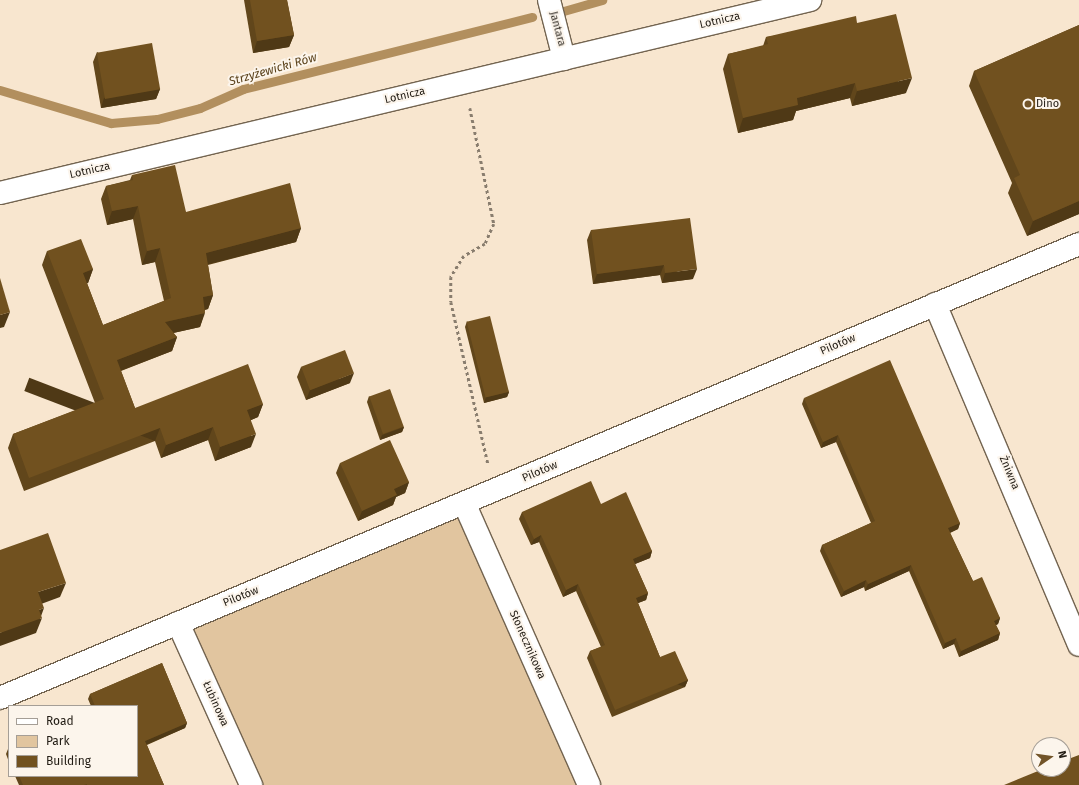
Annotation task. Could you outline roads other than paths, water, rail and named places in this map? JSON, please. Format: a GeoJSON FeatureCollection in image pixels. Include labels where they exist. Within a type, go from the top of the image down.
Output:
{"type":"FeatureCollection","features":[{"type":"Feature","properties":{"kind":"street","name":"Jantara"},"geometry":{"type":"LineString","coordinates":[[549,0],[564,58]]}},
{"type":"Feature","properties":{"kind":"street","name":"Lotnicza"},"geometry":{"type":"LineString","coordinates":[[0,193],[810,0]]}},
{"type":"Feature","properties":{"kind":"street","name":"Pilotów"},"geometry":{"type":"LineString","coordinates":[[0,698],[465,505],[1079,244]]}},
{"type":"Feature","properties":{"kind":"street","name":"Żniwna"},"geometry":{"type":"LineString","coordinates":[[935,304],[1079,645]]}},
{"type":"Feature","properties":{"kind":"street","name":"Słonecznikowa"},"geometry":{"type":"LineString","coordinates":[[465,505],[589,785]]}},
{"type":"Feature","properties":{"kind":"street","name":"Łubinowa"},"geometry":{"type":"LineString","coordinates":[[178,623],[251,785]]}},
{"type":"Feature","properties":{"kind":"waterway","name":"Strzyżewicki Rów"},"geometry":{"type":"LineString","coordinates":[[560,12],[602,0]]}},
{"type":"Feature","properties":{"kind":"waterway","name":"Strzyżewicki Rów"},"geometry":{"type":"LineString","coordinates":[[0,90],[111,123],[157,119],[200,108],[243,89],[532,17]]}},
{"type":"Feature","properties":{"kind":"place","name":"Dino"},"geometry":{"type":"Point","coordinates":[1028,104]}}]}
